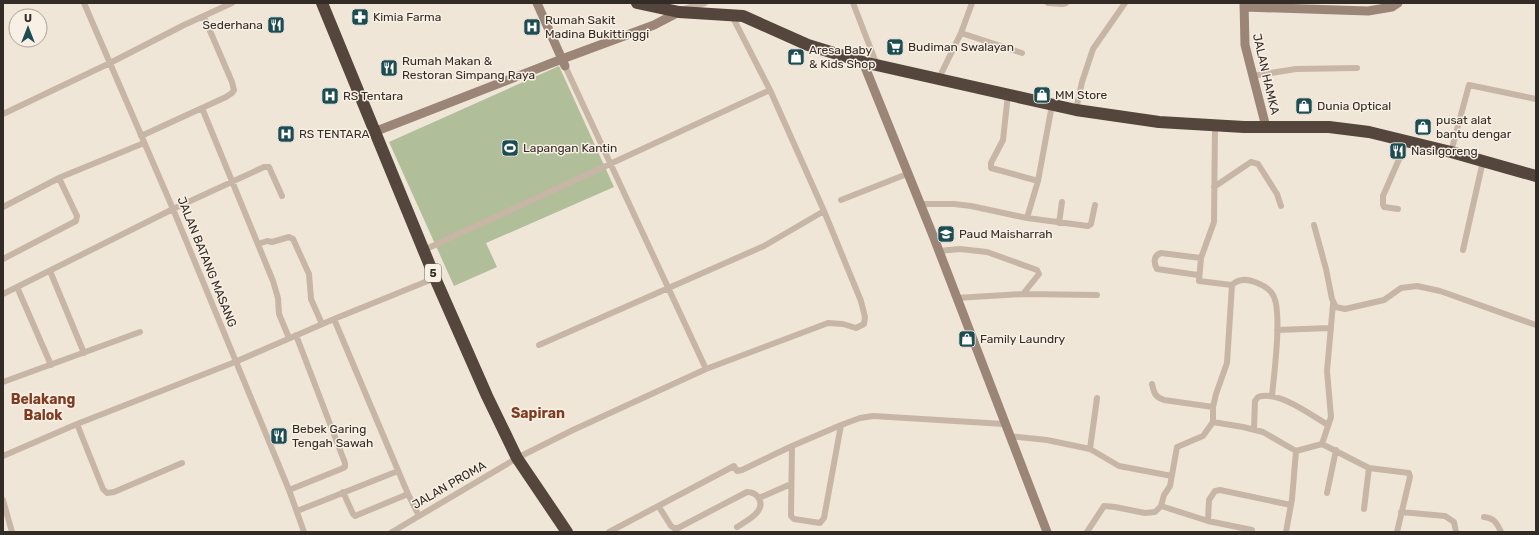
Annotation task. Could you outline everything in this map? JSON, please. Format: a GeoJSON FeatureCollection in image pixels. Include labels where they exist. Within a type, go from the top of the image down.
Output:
{"type":"FeatureCollection","features":[{"type":"Feature","properties":{"kind":"highway","name":"5"},"geometry":{"type":"LineString","coordinates":[[322,3],[435,278],[487,396],[517,458],[567,532]]}},
{"type":"Feature","properties":{"kind":"highway"},"geometry":{"type":"LineString","coordinates":[[637,3],[680,12],[731,14],[754,20],[808,45],[863,62],[1076,110],[1159,122],[1215,126],[1347,129],[1369,132],[1451,152],[1536,176]]}},
{"type":"Feature","properties":{"kind":"street","name":"JALAN BATANG MASANG"},"geometry":{"type":"LineString","coordinates":[[84,3],[173,209],[297,511],[304,532]]}},
{"type":"Feature","properties":{"kind":"street"},"geometry":{"type":"LineString","coordinates":[[3,114],[232,3]]}},
{"type":"Feature","properties":{"kind":"street"},"geometry":{"type":"LineString","coordinates":[[536,3],[706,369]]}},
{"type":"Feature","properties":{"kind":"street"},"geometry":{"type":"LineString","coordinates":[[374,132],[563,62],[654,25],[680,12],[705,3]]}},
{"type":"Feature","properties":{"kind":"street"},"geometry":{"type":"LineString","coordinates":[[853,3],[877,65]]}},
{"type":"Feature","properties":{"kind":"street"},"geometry":{"type":"LineString","coordinates":[[939,78],[961,33],[972,3]]}},
{"type":"Feature","properties":{"kind":"street"},"geometry":{"type":"LineString","coordinates":[[1048,3],[1066,3]]}},
{"type":"Feature","properties":{"kind":"street"},"geometry":{"type":"LineString","coordinates":[[1076,110],[1082,82],[1093,49],[1125,3]]}},
{"type":"Feature","properties":{"kind":"street"},"geometry":{"type":"LineString","coordinates":[[1244,5],[1368,11],[1392,7],[1398,3]]}},
{"type":"Feature","properties":{"kind":"street","name":"JALAN HAMKA"},"geometry":{"type":"LineString","coordinates":[[1244,5],[1245,46],[1266,127]]}},
{"type":"Feature","properties":{"kind":"street"},"geometry":{"type":"LineString","coordinates":[[538,346],[668,287],[764,246],[824,211],[770,90],[731,14]]}},
{"type":"Feature","properties":{"kind":"street"},"geometry":{"type":"LineString","coordinates":[[141,136],[226,97],[234,90],[204,17]]}},
{"type":"Feature","properties":{"kind":"street"},"geometry":{"type":"LineString","coordinates":[[961,33],[1022,53]]}},
{"type":"Feature","properties":{"kind":"street"},"geometry":{"type":"LineString","coordinates":[[863,62],[1047,532]]}},
{"type":"Feature","properties":{"kind":"street"},"geometry":{"type":"LineString","coordinates":[[1252,76],[1296,69],[1357,68]]}},
{"type":"Feature","properties":{"kind":"street"},"geometry":{"type":"LineString","coordinates":[[1451,152],[1469,85],[1536,98]]}},
{"type":"Feature","properties":{"kind":"street"},"geometry":{"type":"LineString","coordinates":[[424,250],[770,90]]}},
{"type":"Feature","properties":{"kind":"street"},"geometry":{"type":"LineString","coordinates":[[1008,94],[1003,140],[990,163],[991,168],[1038,181]]}},
{"type":"Feature","properties":{"kind":"street"},"geometry":{"type":"LineString","coordinates":[[1027,218],[1038,181],[1052,105]]}},
{"type":"Feature","properties":{"kind":"street"},"geometry":{"type":"LineString","coordinates":[[202,108],[273,281],[278,298],[279,314],[289,338]]}},
{"type":"Feature","properties":{"kind":"street"},"geometry":{"type":"LineString","coordinates":[[1215,126],[1214,222],[1201,258],[1198,281],[1232,285],[1240,280],[1252,281],[1265,287],[1271,292],[1276,306],[1277,330],[1272,396]]}},
{"type":"Feature","properties":{"kind":"street"},"geometry":{"type":"LineString","coordinates":[[1398,209],[1384,207],[1382,201],[1406,141]]}},
{"type":"Feature","properties":{"kind":"street"},"geometry":{"type":"LineString","coordinates":[[3,207],[59,178],[144,143]]}},
{"type":"Feature","properties":{"kind":"street"},"geometry":{"type":"LineString","coordinates":[[1463,250],[1475,202],[1482,161]]}},
{"type":"Feature","properties":{"kind":"street"},"geometry":{"type":"LineString","coordinates":[[1214,187],[1251,162],[1254,162],[1258,164],[1277,194],[1281,206]]}},
{"type":"Feature","properties":{"kind":"street"},"geometry":{"type":"LineString","coordinates":[[3,294],[173,209],[264,167],[269,167],[282,196]]}},
{"type":"Feature","properties":{"kind":"street"},"geometry":{"type":"LineString","coordinates":[[841,200],[907,174]]}},
{"type":"Feature","properties":{"kind":"street"},"geometry":{"type":"LineString","coordinates":[[4,257],[76,220],[77,216],[59,178]]}},
{"type":"Feature","properties":{"kind":"street"},"geometry":{"type":"LineString","coordinates":[[1059,223],[1062,202]]}},
{"type":"Feature","properties":{"kind":"street"},"geometry":{"type":"LineString","coordinates":[[919,204],[954,204],[971,206],[1027,218],[1088,226],[1096,205]]}},
{"type":"Feature","properties":{"kind":"street","name":"JALAN PROMA"},"geometry":{"type":"LineString","coordinates":[[392,532],[517,458],[706,369],[828,323],[835,323],[856,328],[864,324],[865,317],[861,300],[824,211]]}},
{"type":"Feature","properties":{"kind":"street"},"geometry":{"type":"LineString","coordinates":[[1314,225],[1334,304],[1330,328],[1327,371],[1331,417],[1322,444]]}},
{"type":"Feature","properties":{"kind":"street"},"geometry":{"type":"LineString","coordinates":[[258,244],[289,237],[293,239],[309,274],[310,294],[322,324]]}},
{"type":"Feature","properties":{"kind":"street"},"geometry":{"type":"LineString","coordinates":[[938,251],[960,249],[987,252],[1037,270],[1039,274],[1024,294]]}},
{"type":"Feature","properties":{"kind":"street"},"geometry":{"type":"LineString","coordinates":[[1198,276],[1157,269],[1155,266],[1155,257],[1157,254],[1161,253],[1201,258]]}},
{"type":"Feature","properties":{"kind":"street"},"geometry":{"type":"LineString","coordinates":[[50,271],[84,353]]}},
{"type":"Feature","properties":{"kind":"street"},"geometry":{"type":"LineString","coordinates":[[3,456],[78,424],[235,362],[322,324],[435,278]]}},
{"type":"Feature","properties":{"kind":"street"},"geometry":{"type":"LineString","coordinates":[[1087,532],[1104,506],[1151,513],[1155,512],[1161,506],[1164,495],[1170,486],[1177,447],[1203,436],[1213,422],[1213,406],[1227,363],[1232,285]]}},
{"type":"Feature","properties":{"kind":"street"},"geometry":{"type":"LineString","coordinates":[[1334,304],[1336,307],[1345,309],[1384,300],[1401,288],[1417,286],[1440,291],[1536,325]]}},
{"type":"Feature","properties":{"kind":"street"},"geometry":{"type":"LineString","coordinates":[[17,287],[51,365]]}},
{"type":"Feature","properties":{"kind":"street"},"geometry":{"type":"LineString","coordinates":[[956,298],[1024,294],[1097,295]]}},
{"type":"Feature","properties":{"kind":"street"},"geometry":{"type":"LineString","coordinates":[[334,319],[398,471],[419,516]]}},
{"type":"Feature","properties":{"kind":"street"},"geometry":{"type":"LineString","coordinates":[[1277,330],[1330,328]]}},
{"type":"Feature","properties":{"kind":"street"},"geometry":{"type":"LineString","coordinates":[[3,382],[140,332]]}},
{"type":"Feature","properties":{"kind":"street"},"geometry":{"type":"LineString","coordinates":[[288,490],[345,467],[296,335]]}},
{"type":"Feature","properties":{"kind":"street"},"geometry":{"type":"LineString","coordinates":[[1152,384],[1154,393],[1158,398],[1213,406]]}},
{"type":"Feature","properties":{"kind":"street"},"geometry":{"type":"LineString","coordinates":[[1254,429],[1255,401],[1262,395],[1272,396],[1291,403],[1328,425]]}},
{"type":"Feature","properties":{"kind":"street"},"geometry":{"type":"LineString","coordinates":[[1090,450],[1097,398]]}},
{"type":"Feature","properties":{"kind":"street"},"geometry":{"type":"LineString","coordinates":[[609,532],[659,507],[734,466],[737,471],[742,470],[792,446],[860,418],[884,415],[1004,424]]}},
{"type":"Feature","properties":{"kind":"street"},"geometry":{"type":"LineString","coordinates":[[1213,422],[1263,432],[1296,451],[1322,444],[1369,468],[1409,473],[1410,477],[1397,532]]}},
{"type":"Feature","properties":{"kind":"street"},"geometry":{"type":"LineString","coordinates":[[78,424],[103,489],[107,493],[114,492],[182,462]]}},
{"type":"Feature","properties":{"kind":"street"},"geometry":{"type":"LineString","coordinates":[[792,446],[791,516],[816,523],[823,521],[841,425]]}},
{"type":"Feature","properties":{"kind":"street"},"geometry":{"type":"LineString","coordinates":[[1009,436],[1047,440],[1090,450],[1119,466],[1172,476]]}},
{"type":"Feature","properties":{"kind":"street"},"geometry":{"type":"LineString","coordinates":[[1327,493],[1336,450]]}},
{"type":"Feature","properties":{"kind":"street"},"geometry":{"type":"LineString","coordinates":[[1286,532],[1291,505],[1296,451]]}},
{"type":"Feature","properties":{"kind":"street"},"geometry":{"type":"LineString","coordinates":[[1364,509],[1369,468]]}},
{"type":"Feature","properties":{"kind":"street"},"geometry":{"type":"LineString","coordinates":[[297,511],[398,471]]}},
{"type":"Feature","properties":{"kind":"street"},"geometry":{"type":"LineString","coordinates":[[759,498],[791,484]]}},
{"type":"Feature","properties":{"kind":"street"},"geometry":{"type":"LineString","coordinates":[[1208,520],[1209,500],[1215,491],[1220,490],[1291,505]]}},
{"type":"Feature","properties":{"kind":"street"},"geometry":{"type":"LineString","coordinates":[[343,492],[355,516],[408,494]]}},
{"type":"Feature","properties":{"kind":"street"},"geometry":{"type":"LineString","coordinates":[[659,507],[671,526],[678,528],[746,492],[751,492],[759,498],[760,504],[757,513],[737,527]]}},
{"type":"Feature","properties":{"kind":"street"},"geometry":{"type":"LineString","coordinates":[[3,500],[4,512],[12,532]]}},
{"type":"Feature","properties":{"kind":"street"},"geometry":{"type":"LineString","coordinates":[[1161,506],[1208,520],[1252,530]]}},
{"type":"Feature","properties":{"kind":"street"},"geometry":{"type":"LineString","coordinates":[[1401,512],[1444,516],[1454,522],[1456,532]]}},
{"type":"Feature","properties":{"kind":"street"},"geometry":{"type":"LineString","coordinates":[[1484,517],[1495,520],[1501,532]]}},
{"type":"Feature","properties":{"kind":"green space"},"geometry":{"type":"Polygon","coordinates":[[[559,66],[614,187],[486,243],[497,267],[454,286],[389,142],[559,66]]]}},
{"type":"Feature","properties":{"kind":"place","name":"Kimia Farma"},"geometry":{"type":"Point","coordinates":[360,17]}},
{"type":"Feature","properties":{"kind":"place","name":"Sederhana"},"geometry":{"type":"Point","coordinates":[276,25]}},
{"type":"Feature","properties":{"kind":"place","name":"Rumah Sakit Madina Bukittinggi"},"geometry":{"type":"Point","coordinates":[532,27]}},
{"type":"Feature","properties":{"kind":"place","name":"Budiman Swalayan"},"geometry":{"type":"Point","coordinates":[895,47]}},
{"type":"Feature","properties":{"kind":"place","name":"Aresa Baby & Kids Shop"},"geometry":{"type":"Point","coordinates":[796,57]}},
{"type":"Feature","properties":{"kind":"place","name":"Rumah Makan & Restoran Simpang Raya"},"geometry":{"type":"Point","coordinates":[389,68]}},
{"type":"Feature","properties":{"kind":"place","name":"MM Store"},"geometry":{"type":"Point","coordinates":[1042,95]}},
{"type":"Feature","properties":{"kind":"place","name":"RS Tentara"},"geometry":{"type":"Point","coordinates":[330,96]}},
{"type":"Feature","properties":{"kind":"place","name":"Dunia Optical"},"geometry":{"type":"Point","coordinates":[1304,106]}},
{"type":"Feature","properties":{"kind":"place","name":"pusat alat bantu dengar"},"geometry":{"type":"Point","coordinates":[1423,127]}},
{"type":"Feature","properties":{"kind":"place","name":"RS TENTARA"},"geometry":{"type":"Point","coordinates":[286,134]}},
{"type":"Feature","properties":{"kind":"place","name":"Lapangan Kantin"},"geometry":{"type":"Point","coordinates":[510,148]}},
{"type":"Feature","properties":{"kind":"place","name":"Nasi goreng"},"geometry":{"type":"Point","coordinates":[1398,151]}},
{"type":"Feature","properties":{"kind":"place","name":"Paud Maisharrah"},"geometry":{"type":"Point","coordinates":[946,234]}},
{"type":"Feature","properties":{"kind":"place","name":"Family Laundry"},"geometry":{"type":"Point","coordinates":[967,339]}},
{"type":"Feature","properties":{"kind":"place","name":"Bebek Garing Tengah Sawah"},"geometry":{"type":"Point","coordinates":[279,436]}},
{"type":"Feature","properties":{"kind":"district","name":"Belakang Balok"},"geometry":{"type":"Point","coordinates":[43,408]}},
{"type":"Feature","properties":{"kind":"district","name":"Sapiran"},"geometry":{"type":"Point","coordinates":[538,413]}}]}
